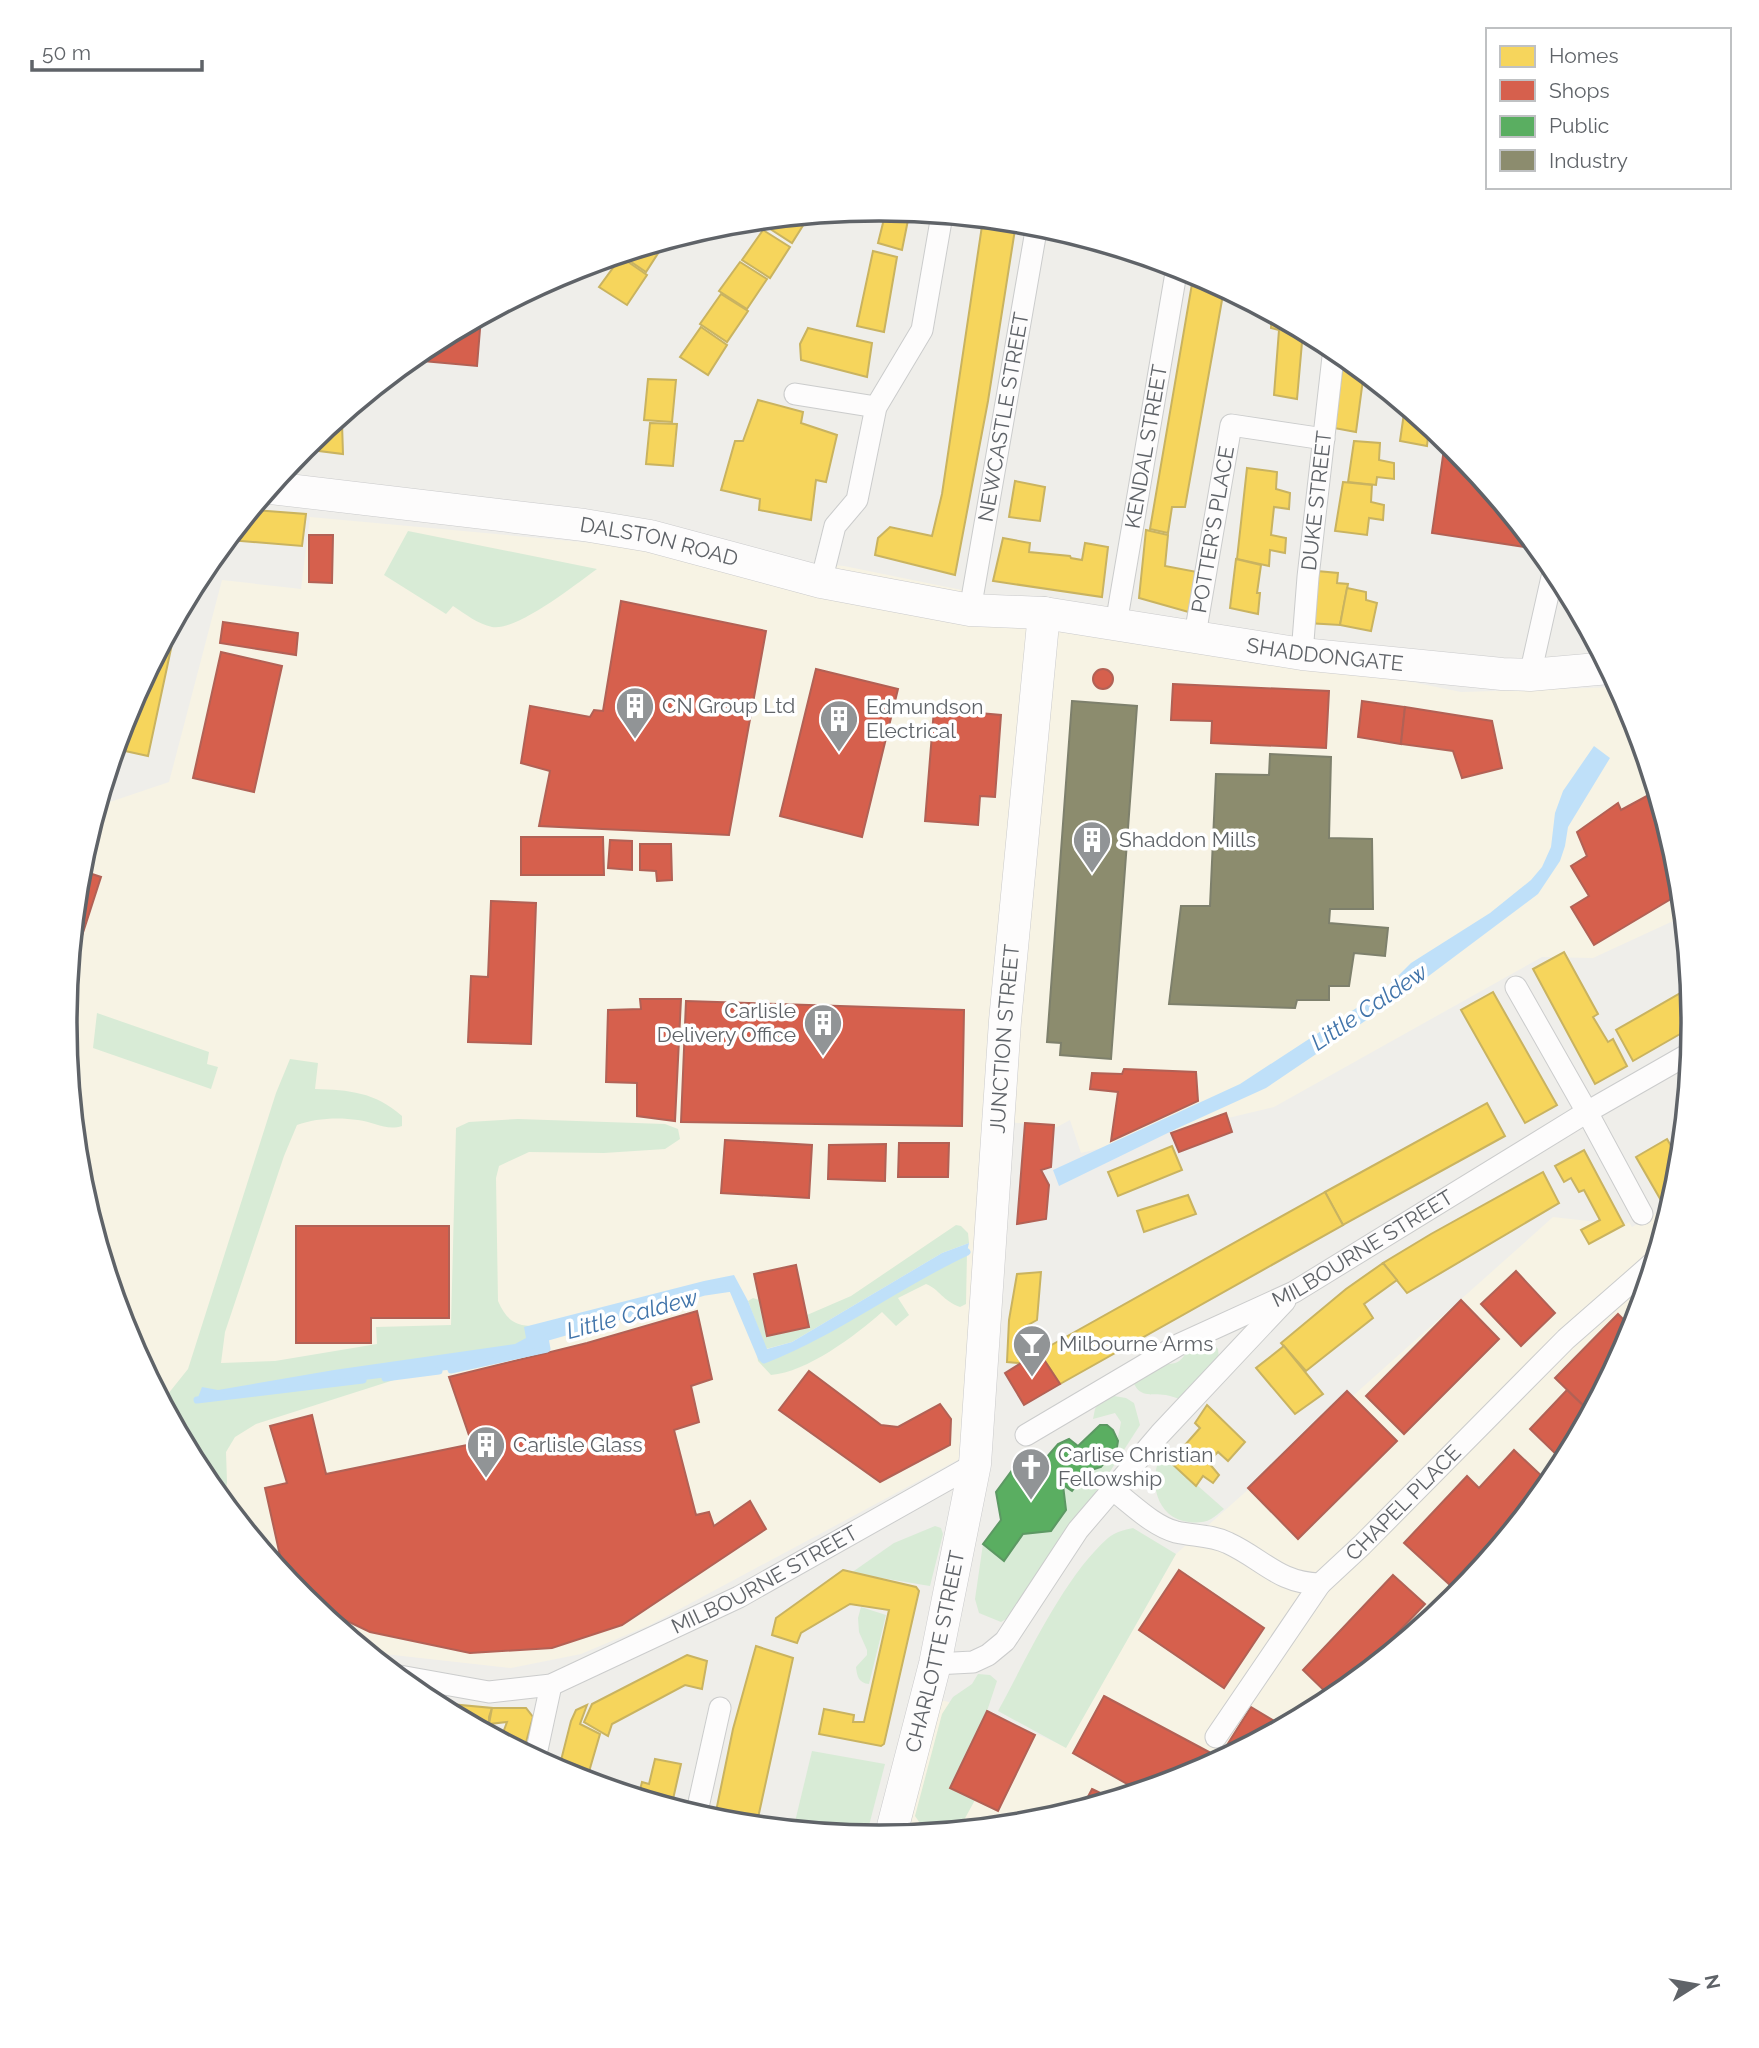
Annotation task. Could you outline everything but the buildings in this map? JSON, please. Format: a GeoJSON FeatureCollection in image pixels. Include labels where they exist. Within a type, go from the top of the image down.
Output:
{"type":"FeatureCollection","features":[{"type":"Feature","properties":{"kind":"main road","name":"DALSTON ROAD"},"geometry":{"type":"LineString","coordinates":[[281,489],[584,525],[650,536],[821,582],[970,610],[1044,613]]}},
{"type":"Feature","properties":{"kind":"main road","name":"SHADDONGATE"},"geometry":{"type":"LineString","coordinates":[[1044,613],[1302,654],[1530,675],[1599,669]]}},
{"type":"Feature","properties":{"kind":"main road","name":"JUNCTION STREET"},"geometry":{"type":"LineString","coordinates":[[975,1464],[1005,1021],[1044,613]]}},
{"type":"Feature","properties":{"kind":"main road","name":"CHARLOTTE STREET"},"geometry":{"type":"LineString","coordinates":[[893,1826],[935,1664],[975,1464]]}},
{"type":"Feature","properties":{"kind":"street"},"geometry":{"type":"LineString","coordinates":[[821,582],[835,526],[857,500],[876,407],[922,330],[940,224]]}},
{"type":"Feature","properties":{"kind":"street","name":"NEWCASTLE STREET"},"geometry":{"type":"LineString","coordinates":[[970,610],[1035,237]]}},
{"type":"Feature","properties":{"kind":"street","name":"KENDAL STREET"},"geometry":{"type":"LineString","coordinates":[[1116,624],[1175,278]]}},
{"type":"Feature","properties":{"kind":"street","name":"DUKE STREET"},"geometry":{"type":"LineString","coordinates":[[1302,654],[1332,362]]}},
{"type":"Feature","properties":{"kind":"street"},"geometry":{"type":"LineString","coordinates":[[795,394],[876,407]]}},
{"type":"Feature","properties":{"kind":"street","name":"POTTER'S PLACE"},"geometry":{"type":"LineString","coordinates":[[1195,635],[1231,425],[1324,439]]}},
{"type":"Feature","properties":{"kind":"street"},"geometry":{"type":"LineString","coordinates":[[1530,675],[1550,584]]}},
{"type":"Feature","properties":{"kind":"street"},"geometry":{"type":"LineString","coordinates":[[1516,988],[1642,1214]]}},
{"type":"Feature","properties":{"kind":"street","name":"MILBOURNE STREET"},"geometry":{"type":"LineString","coordinates":[[1026,1435],[1180,1344],[1294,1292],[1587,1112],[1681,1058]]}},
{"type":"Feature","properties":{"kind":"street","name":"CHAPEL PLACE"},"geometry":{"type":"LineString","coordinates":[[1216,1737],[1320,1584],[1566,1339],[1642,1272]]}},
{"type":"Feature","properties":{"kind":"street"},"geometry":{"type":"LineString","coordinates":[[935,1664],[973,1662],[988,1655],[1005,1641],[1078,1530],[1160,1434],[1294,1292]]}},
{"type":"Feature","properties":{"kind":"street","name":"MILBOURNE STREET"},"geometry":{"type":"LineString","coordinates":[[417,1679],[489,1692],[551,1685],[739,1597],[975,1464]]}},
{"type":"Feature","properties":{"kind":"street"},"geometry":{"type":"LineString","coordinates":[[1113,1490],[1160,1525],[1175,1532],[1227,1542],[1283,1577],[1304,1584],[1320,1584]]}},
{"type":"Feature","properties":{"kind":"street"},"geometry":{"type":"LineString","coordinates":[[536,1749],[551,1685]]}},
{"type":"Feature","properties":{"kind":"street"},"geometry":{"type":"LineString","coordinates":[[697,1805],[720,1708]]}},
{"type":"Feature","properties":{"kind":"shaded area"},"geometry":{"type":"Polygon","coordinates":[[[310,517],[844,566],[1461,692],[1607,687],[1621,717],[1655,816],[1667,867],[1675,920],[1593,958],[1542,957],[1274,1107],[1081,1153],[1070,1120],[1057,1127],[999,1121],[967,1455],[650,1625],[581,1654],[511,1668],[384,1654],[312,1591],[243,1513],[212,1470],[160,1379],[138,1331],[104,1232],[92,1181],[79,1076],[77,1024],[84,919],[92,867],[108,803],[169,782],[222,580],[301,589],[310,517]]]}},
{"type":"Feature","properties":{"kind":"shaded area"},"geometry":{"type":"Polygon","coordinates":[[[1660,1212],[1621,1331],[1599,1379],[1547,1470],[1483,1553],[1409,1627],[1368,1661],[1281,1719],[1234,1744],[1137,1784],[1036,1811],[984,1820],[899,1826],[938,1699],[996,1716],[1066,1747],[1176,1554],[1553,1217],[1624,1225],[1629,1222],[1632,1227],[1660,1212]]]}},
{"type":"Feature","properties":{"kind":"green space"},"geometry":{"type":"Polygon","coordinates":[[[408,531],[597,569],[530,615],[503,627],[492,627],[453,606],[446,614],[384,575],[408,531]]]}},
{"type":"Feature","properties":{"kind":"green space"},"geometry":{"type":"Polygon","coordinates":[[[97,1013],[209,1052],[207,1064],[218,1067],[211,1089],[93,1048],[97,1013]]]}},
{"type":"Feature","properties":{"kind":"green space"},"geometry":{"type":"Polygon","coordinates":[[[290,1059],[318,1063],[315,1089],[339,1090],[372,1097],[402,1116],[402,1126],[380,1126],[335,1118],[297,1125],[225,1332],[221,1363],[275,1361],[377,1344],[376,1327],[451,1325],[456,1128],[469,1122],[518,1119],[665,1124],[678,1129],[680,1139],[665,1149],[604,1153],[529,1152],[499,1166],[496,1178],[498,1301],[512,1320],[521,1325],[534,1326],[525,1341],[499,1353],[394,1380],[256,1424],[235,1437],[226,1452],[226,1489],[168,1394],[188,1369],[276,1093],[290,1059]]]}},
{"type":"Feature","properties":{"kind":"green space"},"geometry":{"type":"Polygon","coordinates":[[[956,1225],[968,1233],[969,1243],[942,1253],[792,1342],[766,1349],[748,1301],[753,1298],[759,1300],[767,1336],[809,1327],[807,1315],[851,1296],[956,1225]]]}},
{"type":"Feature","properties":{"kind":"green space"},"geometry":{"type":"Polygon","coordinates":[[[967,1252],[966,1304],[960,1307],[954,1304],[926,1284],[898,1298],[909,1315],[896,1326],[882,1312],[830,1351],[785,1372],[771,1375],[758,1361],[756,1345],[761,1357],[810,1341],[934,1268],[967,1252]]]}},
{"type":"Feature","properties":{"kind":"green space"},"geometry":{"type":"Polygon","coordinates":[[[1208,1338],[1218,1349],[1219,1359],[1183,1400],[1166,1395],[1146,1394],[1138,1390],[1132,1379],[1144,1368],[1180,1361],[1187,1349],[1208,1338]]]}},
{"type":"Feature","properties":{"kind":"green space"},"geometry":{"type":"Polygon","coordinates":[[[1114,1396],[1134,1403],[1140,1425],[1006,1619],[1001,1622],[979,1613],[975,1599],[983,1544],[1004,1560],[1023,1534],[1051,1531],[1066,1510],[1063,1485],[1096,1468],[1114,1449],[1121,1422],[1115,1413],[1093,1419],[1101,1399],[1114,1396]]]}},
{"type":"Feature","properties":{"kind":"green space"},"geometry":{"type":"Polygon","coordinates":[[[1162,1454],[1224,1509],[1211,1519],[1200,1522],[1189,1522],[1169,1514],[1162,1506],[1155,1486],[1155,1475],[1162,1454]]]}},
{"type":"Feature","properties":{"kind":"green space"},"geometry":{"type":"Polygon","coordinates":[[[935,1526],[941,1528],[943,1534],[930,1586],[851,1573],[894,1543],[935,1526]]]}},
{"type":"Feature","properties":{"kind":"green space"},"geometry":{"type":"Polygon","coordinates":[[[1133,1528],[1176,1554],[1066,1748],[998,1711],[1047,1620],[1076,1574],[1108,1538],[1133,1528]]]}},
{"type":"Feature","properties":{"kind":"green space"},"geometry":{"type":"Polygon","coordinates":[[[861,1607],[886,1615],[869,1684],[859,1679],[856,1667],[867,1655],[859,1632],[858,1618],[861,1607]]]}},
{"type":"Feature","properties":{"kind":"green space"},"geometry":{"type":"Polygon","coordinates":[[[978,1674],[990,1675],[997,1681],[987,1711],[951,1788],[975,1800],[963,1822],[921,1825],[915,1816],[942,1714],[953,1697],[972,1684],[978,1674]]]}},
{"type":"Feature","properties":{"kind":"green space"},"geometry":{"type":"Polygon","coordinates":[[[812,1751],[885,1764],[869,1826],[795,1822],[812,1751]]]}},
{"type":"Feature","properties":{"kind":"water"},"geometry":{"type":"Polygon","coordinates":[[[1594,746],[1610,758],[1568,827],[1560,861],[1538,894],[1402,996],[1266,1088],[1059,1186],[1053,1170],[1240,1084],[1384,990],[1411,963],[1490,913],[1531,880],[1542,867],[1551,847],[1555,813],[1563,791],[1594,746]]]}},
{"type":"Feature","properties":{"kind":"water"},"geometry":{"type":"Polygon","coordinates":[[[969,1243],[967,1252],[816,1336],[764,1360],[732,1288],[705,1292],[545,1338],[547,1349],[455,1369],[197,1400],[202,1387],[218,1390],[515,1344],[526,1338],[524,1327],[734,1275],[748,1301],[767,1349],[792,1342],[942,1253],[969,1243]]]}},
{"type":"Feature","properties":{"kind":"waterway","name":"Little Caldew"},"geometry":{"type":"LineString","coordinates":[[451,1370],[547,1349],[545,1338],[705,1292],[732,1288],[764,1360],[816,1336],[967,1252]]}},
{"type":"Feature","properties":{"kind":"waterway","name":"Little Caldew"},"geometry":{"type":"LineString","coordinates":[[385,1378],[439,1371]]}},
{"type":"Feature","properties":{"kind":"waterway","name":"Little Caldew"},"geometry":{"type":"LineString","coordinates":[[197,1400],[363,1380]]}},
{"type":"Feature","properties":{"kind":"place","name":"CN Group Ltd"},"geometry":{"type":"Point","coordinates":[635,740]}},
{"type":"Feature","properties":{"kind":"place","name":"Edmundson Electrical"},"geometry":{"type":"Point","coordinates":[839,753]}},
{"type":"Feature","properties":{"kind":"place","name":"Shaddon Mills"},"geometry":{"type":"Point","coordinates":[1092,874]}},
{"type":"Feature","properties":{"kind":"place","name":"Carlisle Delivery Office"},"geometry":{"type":"Point","coordinates":[823,1057]}},
{"type":"Feature","properties":{"kind":"place","name":"Milbourne Arms"},"geometry":{"type":"Point","coordinates":[1032,1378]}},
{"type":"Feature","properties":{"kind":"place","name":"Carlisle Glass"},"geometry":{"type":"Point","coordinates":[486,1479]}},
{"type":"Feature","properties":{"kind":"place","name":"Carlise Christian Fellowship"},"geometry":{"type":"Point","coordinates":[1031,1501]}}]}
